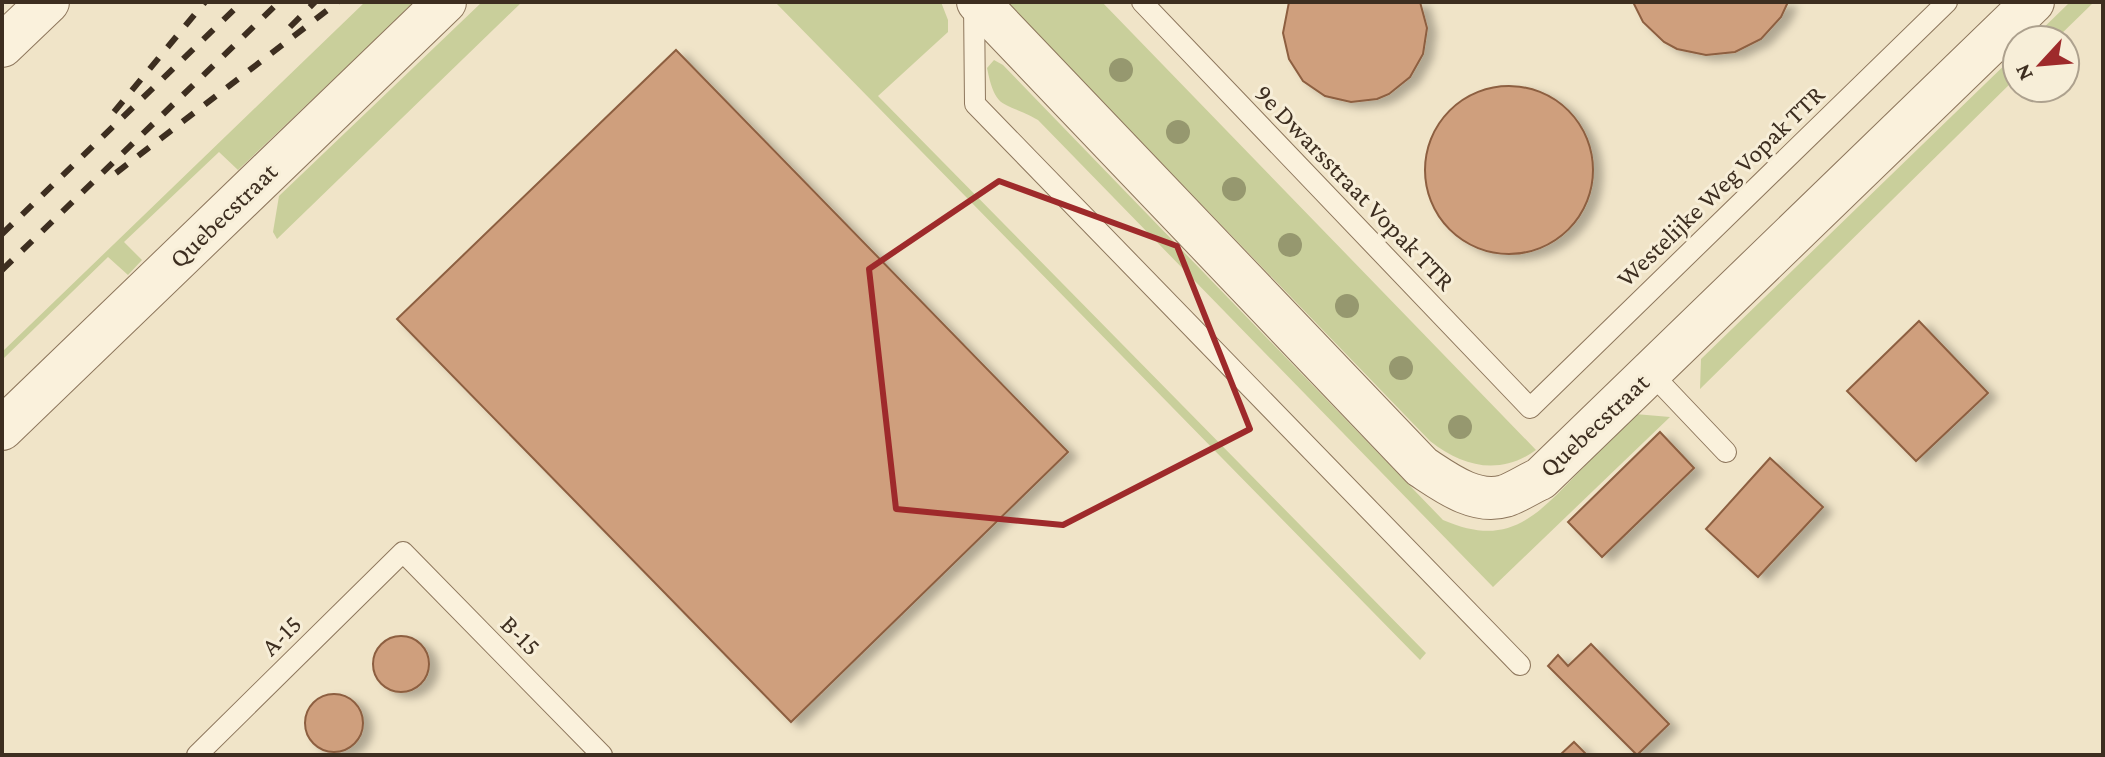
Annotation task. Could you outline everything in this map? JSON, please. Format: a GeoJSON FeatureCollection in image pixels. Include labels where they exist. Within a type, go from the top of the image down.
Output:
{"type":"FeatureCollection","features":[{"type":"Feature","properties":{"kind":"street"},"geometry":{"type":"LineString","coordinates":[[2,46],[48,2]]}},
{"type":"Feature","properties":{"kind":"street","name":"Quebecstraat"},"geometry":{"type":"LineString","coordinates":[[2,429],[445,2]]}},
{"type":"Feature","properties":{"kind":"street","name":"Quebecstraat"},"geometry":{"type":"LineString","coordinates":[[976,2],[1422,467],[1452,487],[1475,496],[1502,497],[1540,479],[2033,2]]}},
{"type":"Feature","properties":{"kind":"lane"},"geometry":{"type":"LineString","coordinates":[[976,2],[975,104],[1520,665]]}},
{"type":"Feature","properties":{"kind":"lane","name":"9e Dwarsstraat Vopak TTR"},"geometry":{"type":"LineString","coordinates":[[1142,2],[1530,408]]}},
{"type":"Feature","properties":{"kind":"lane","name":"Westelijke Weg Vopak TTR"},"geometry":{"type":"LineString","coordinates":[[1530,408],[1947,2]]}},
{"type":"Feature","properties":{"kind":"lane"},"geometry":{"type":"LineString","coordinates":[[1650,372],[1726,452]]}},
{"type":"Feature","properties":{"kind":"lane","name":"A-15"},"geometry":{"type":"LineString","coordinates":[[197,755],[403,552]]}},
{"type":"Feature","properties":{"kind":"lane","name":"B-15"},"geometry":{"type":"LineString","coordinates":[[403,552],[602,755]]}},
{"type":"Feature","properties":{"kind":"highlighted area"},"geometry":{"type":"Polygon","coordinates":[[[999,181],[1177,246],[1250,429],[1063,525],[896,509],[869,269],[999,181]]]}},
{"type":"Feature","properties":{"kind":"green space"},"geometry":{"type":"Polygon","coordinates":[[[365,2],[415,2],[238,170],[219,152],[124,242],[142,260],[128,275],[108,257],[2,360],[2,352],[365,2]]]}},
{"type":"Feature","properties":{"kind":"green space"},"geometry":{"type":"Polygon","coordinates":[[[482,2],[522,2],[277,239],[273,232],[279,196],[482,2]]]}},
{"type":"Feature","properties":{"kind":"green space"},"geometry":{"type":"Polygon","coordinates":[[[775,2],[941,2],[948,20],[948,32],[878,96],[1426,653],[1420,660],[775,2]]]}},
{"type":"Feature","properties":{"kind":"green space"},"geometry":{"type":"Polygon","coordinates":[[[1006,2],[1102,2],[1536,450],[1509,463],[1482,465],[1455,457],[1430,441],[1006,2]]]}},
{"type":"Feature","properties":{"kind":"green space"},"geometry":{"type":"Polygon","coordinates":[[[2070,2],[2094,2],[2071,24],[2047,24],[2070,2]]]}},
{"type":"Feature","properties":{"kind":"green space"},"geometry":{"type":"Polygon","coordinates":[[[994,60],[1003,65],[1443,520],[1484,531],[1516,525],[1545,506],[1635,414],[1670,417],[1493,587],[1038,120],[998,99],[987,68],[994,60]]]}},
{"type":"Feature","properties":{"kind":"green space"},"geometry":{"type":"Polygon","coordinates":[[[2001,68],[2001,93],[1700,389],[1701,359],[2001,68]]]}},
{"type":"Feature","properties":{"kind":"building"},"geometry":{"type":"Polygon","coordinates":[[[1289,2],[1420,2],[1427,28],[1423,54],[1410,77],[1389,94],[1377,99],[1351,102],[1325,96],[1303,81],[1289,59],[1283,33],[1289,2]]]}},
{"type":"Feature","properties":{"kind":"building"},"geometry":{"type":"Polygon","coordinates":[[[1633,2],[1788,2],[1781,17],[1761,39],[1735,52],[1706,55],[1677,49],[1664,42],[1643,22],[1633,2]]]}},
{"type":"Feature","properties":{"kind":"building"},"geometry":{"type":"Polygon","coordinates":[[[676,50],[1068,452],[791,722],[397,319],[676,50]]]}},
{"type":"Feature","properties":{"kind":"building"},"geometry":{"type":"Polygon","coordinates":[[[1509,86],[1541,92],[1568,111],[1587,138],[1593,170],[1587,202],[1568,229],[1541,248],[1509,254],[1477,248],[1450,229],[1431,202],[1425,170],[1431,138],[1450,111],[1477,92],[1509,86]]]}},
{"type":"Feature","properties":{"kind":"building"},"geometry":{"type":"Polygon","coordinates":[[[1919,321],[1988,393],[1916,461],[1847,391],[1919,321]]]}},
{"type":"Feature","properties":{"kind":"building"},"geometry":{"type":"Polygon","coordinates":[[[1660,432],[1694,468],[1602,557],[1568,522],[1660,432]]]}},
{"type":"Feature","properties":{"kind":"building"},"geometry":{"type":"Polygon","coordinates":[[[1770,458],[1823,507],[1758,577],[1706,529],[1770,458]]]}},
{"type":"Feature","properties":{"kind":"building"},"geometry":{"type":"Polygon","coordinates":[[[401,636],[421,644],[429,664],[421,684],[401,692],[381,684],[373,664],[381,644],[401,636]]]}},
{"type":"Feature","properties":{"kind":"building"},"geometry":{"type":"Polygon","coordinates":[[[1591,644],[1669,724],[1637,755],[1548,666],[1558,655],[1568,666],[1591,644]]]}},
{"type":"Feature","properties":{"kind":"building"},"geometry":{"type":"Polygon","coordinates":[[[334,694],[354,703],[363,723],[354,743],[334,752],[314,743],[305,723],[314,703],[334,694]]]}},
{"type":"Feature","properties":{"kind":"building"},"geometry":{"type":"Polygon","coordinates":[[[1574,742],[1587,755],[1560,755],[1574,742]]]}},
{"type":"Feature","properties":{"kind":"railway"},"geometry":{"type":"LineString","coordinates":[[114,112],[205,2]]}},
{"type":"Feature","properties":{"kind":"railway"},"geometry":{"type":"LineString","coordinates":[[2,234],[242,2]]}},
{"type":"Feature","properties":{"kind":"railway"},"geometry":{"type":"LineString","coordinates":[[2,270],[279,2]]}},
{"type":"Feature","properties":{"kind":"railway"},"geometry":{"type":"LineString","coordinates":[[290,27],[315,2]]}},
{"type":"Feature","properties":{"kind":"railway"},"geometry":{"type":"LineString","coordinates":[[116,173],[338,2]]}}]}
